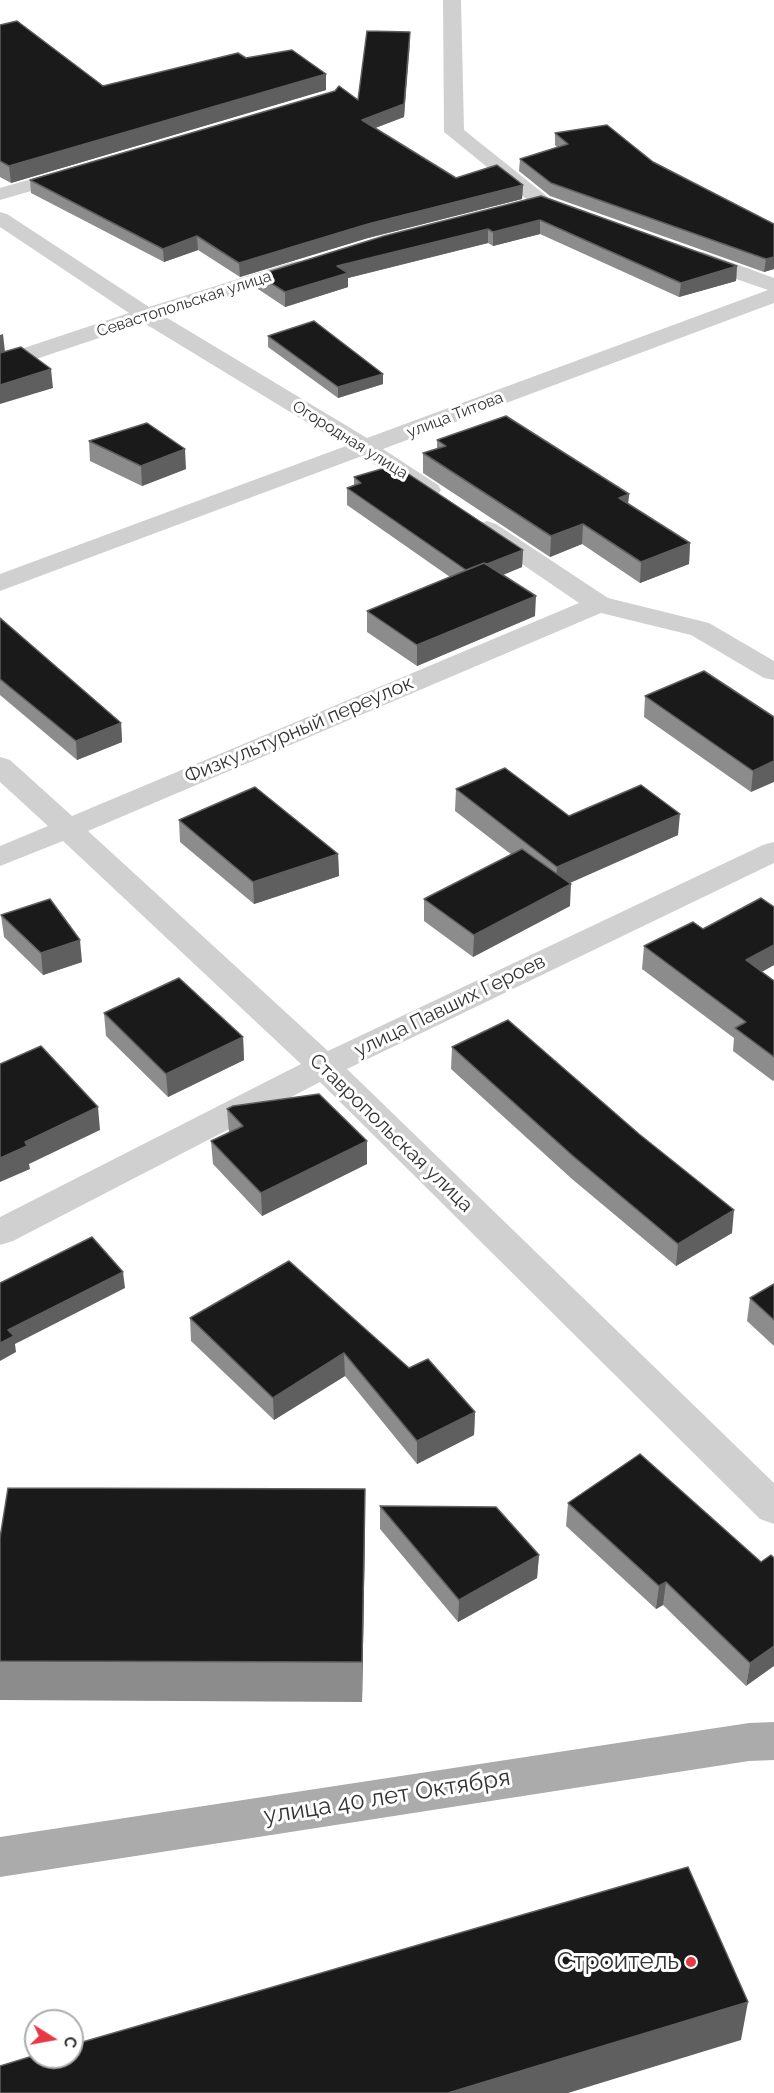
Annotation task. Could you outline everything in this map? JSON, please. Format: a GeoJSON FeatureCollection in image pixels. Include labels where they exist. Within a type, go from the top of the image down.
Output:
{"type":"FeatureCollection","features":[{"type":"Feature","properties":{"kind":"main road","name":"улица 40 лет Октября"},"geometry":{"type":"LineString","coordinates":[[0,1857],[749,1742],[774,1741]]}},
{"type":"Feature","properties":{"kind":"street"},"geometry":{"type":"LineString","coordinates":[[452,0],[454,132],[542,202],[598,222]]}},
{"type":"Feature","properties":{"kind":"street"},"geometry":{"type":"LineString","coordinates":[[0,194],[90,168]]}},
{"type":"Feature","properties":{"kind":"street"},"geometry":{"type":"LineString","coordinates":[[520,207],[542,202]]}},
{"type":"Feature","properties":{"kind":"street","name":"Огородная улица"},"geometry":{"type":"LineString","coordinates":[[0,218],[146,315],[366,448],[444,500]]}},
{"type":"Feature","properties":{"kind":"street"},"geometry":{"type":"LineString","coordinates":[[675,250],[774,285]]}},
{"type":"Feature","properties":{"kind":"street","name":"Севастопольская улица"},"geometry":{"type":"LineString","coordinates":[[0,364],[146,315],[321,261]]}},
{"type":"Feature","properties":{"kind":"street","name":"улица Титова"},"geometry":{"type":"LineString","coordinates":[[0,583],[774,295]]}},
{"type":"Feature","properties":{"kind":"street"},"geometry":{"type":"LineString","coordinates":[[473,520],[599,604],[700,629],[774,672]]}},
{"type":"Feature","properties":{"kind":"street","name":"Физкультурный переулок"},"geometry":{"type":"LineString","coordinates":[[0,857],[66,827],[599,604]]}},
{"type":"Feature","properties":{"kind":"street","name":"Ставропольская улица"},"geometry":{"type":"LineString","coordinates":[[0,766],[324,1066],[774,1508]]}},
{"type":"Feature","properties":{"kind":"street","name":"улица Павших Героев"},"geometry":{"type":"LineString","coordinates":[[0,1232],[324,1066],[774,851]]}},
{"type":"Feature","properties":{"kind":"building"},"geometry":{"type":"Polygon","coordinates":[[[17,21],[103,86],[238,53],[246,58],[292,50],[326,74],[9,166],[0,161],[0,25],[17,21]]]}},
{"type":"Feature","properties":{"kind":"building"},"geometry":{"type":"Polygon","coordinates":[[[367,31],[410,32],[404,104],[362,120],[456,178],[497,165],[523,185],[368,224],[239,263],[197,236],[163,249],[30,180],[335,91],[339,86],[358,100],[367,31]]]}},
{"type":"Feature","properties":{"kind":"building"},"geometry":{"type":"Polygon","coordinates":[[[607,125],[653,162],[774,224],[774,257],[766,259],[551,183],[520,159],[568,144],[555,133],[607,125]]]}},
{"type":"Feature","properties":{"kind":"building"},"geometry":{"type":"Polygon","coordinates":[[[541,196],[737,266],[681,283],[540,220],[493,232],[488,229],[337,266],[348,273],[285,292],[258,275],[384,236],[541,196]]]}},
{"type":"Feature","properties":{"kind":"building"},"geometry":{"type":"Polygon","coordinates":[[[314,321],[383,374],[338,387],[268,336],[314,321]]]}},
{"type":"Feature","properties":{"kind":"building"},"geometry":{"type":"Polygon","coordinates":[[[21,347],[51,369],[0,385],[0,353],[21,347]]]}},
{"type":"Feature","properties":{"kind":"building"},"geometry":{"type":"Polygon","coordinates":[[[506,416],[629,494],[619,498],[690,543],[641,562],[583,524],[551,536],[423,453],[446,446],[437,440],[506,416]]]}},
{"type":"Feature","properties":{"kind":"building"},"geometry":{"type":"Polygon","coordinates":[[[147,423],[185,449],[141,466],[89,441],[147,423]]]}},
{"type":"Feature","properties":{"kind":"building"},"geometry":{"type":"Polygon","coordinates":[[[395,465],[523,550],[466,570],[347,488],[361,483],[354,477],[395,465]]]}},
{"type":"Feature","properties":{"kind":"building"},"geometry":{"type":"Polygon","coordinates":[[[484,563],[536,596],[417,645],[367,611],[484,563]]]}},
{"type":"Feature","properties":{"kind":"building"},"geometry":{"type":"Polygon","coordinates":[[[0,618],[121,723],[76,741],[0,679],[0,618]]]}},
{"type":"Feature","properties":{"kind":"building"},"geometry":{"type":"Polygon","coordinates":[[[704,671],[774,717],[774,761],[753,771],[645,696],[704,671]]]}},
{"type":"Feature","properties":{"kind":"building"},"geometry":{"type":"Polygon","coordinates":[[[505,768],[569,816],[641,785],[680,814],[557,867],[456,789],[505,768]]]}},
{"type":"Feature","properties":{"kind":"building"},"geometry":{"type":"Polygon","coordinates":[[[255,787],[338,854],[253,882],[179,820],[255,787]]]}},
{"type":"Feature","properties":{"kind":"building"},"geometry":{"type":"Polygon","coordinates":[[[522,849],[571,884],[474,935],[424,899],[522,849]]]}},
{"type":"Feature","properties":{"kind":"building"},"geometry":{"type":"Polygon","coordinates":[[[761,898],[774,907],[774,945],[746,960],[774,981],[774,1057],[735,1028],[746,1022],[644,946],[693,922],[703,929],[761,898]]]}},
{"type":"Feature","properties":{"kind":"building"},"geometry":{"type":"Polygon","coordinates":[[[50,899],[80,940],[41,953],[1,915],[50,899]]]}},
{"type":"Feature","properties":{"kind":"building"},"geometry":{"type":"Polygon","coordinates":[[[179,978],[243,1037],[166,1074],[104,1013],[179,978]]]}},
{"type":"Feature","properties":{"kind":"building"},"geometry":{"type":"Polygon","coordinates":[[[508,1020],[639,1134],[734,1210],[678,1244],[573,1156],[452,1047],[508,1020]]]}},
{"type":"Feature","properties":{"kind":"building"},"geometry":{"type":"Polygon","coordinates":[[[41,1046],[98,1107],[25,1142],[27,1146],[0,1158],[0,1064],[41,1046]]]}},
{"type":"Feature","properties":{"kind":"building"},"geometry":{"type":"Polygon","coordinates":[[[319,1094],[367,1141],[261,1193],[211,1141],[243,1126],[227,1109],[233,1106],[319,1094]]]}},
{"type":"Feature","properties":{"kind":"building"},"geometry":{"type":"Polygon","coordinates":[[[92,1237],[123,1272],[8,1330],[14,1336],[0,1343],[0,1283],[92,1237]]]}},
{"type":"Feature","properties":{"kind":"building"},"geometry":{"type":"Polygon","coordinates":[[[289,1261],[409,1368],[428,1359],[475,1412],[417,1441],[344,1353],[273,1398],[190,1318],[289,1261]]]}},
{"type":"Feature","properties":{"kind":"building"},"geometry":{"type":"Polygon","coordinates":[[[774,1284],[774,1320],[750,1298],[774,1284]]]}},
{"type":"Feature","properties":{"kind":"building"},"geometry":{"type":"Polygon","coordinates":[[[640,1454],[761,1562],[771,1555],[774,1558],[774,1646],[750,1663],[666,1582],[659,1586],[568,1503],[640,1454]]]}},
{"type":"Feature","properties":{"kind":"building"},"geometry":{"type":"Polygon","coordinates":[[[8,1488],[365,1489],[362,1662],[0,1661],[0,1538],[8,1488]]]}},
{"type":"Feature","properties":{"kind":"building"},"geometry":{"type":"Polygon","coordinates":[[[380,1506],[496,1507],[539,1555],[459,1600],[380,1506]]]}},
{"type":"Feature","properties":{"kind":"building"},"geometry":{"type":"Polygon","coordinates":[[[688,1867],[748,2002],[448,2093],[0,2093],[0,2066],[24,2059],[24,2069],[84,2069],[84,2042],[688,1867]]]}},
{"type":"Feature","properties":{"kind":"place","name":"Строитель"},"geometry":{"type":"Point","coordinates":[691,1962]}}]}
